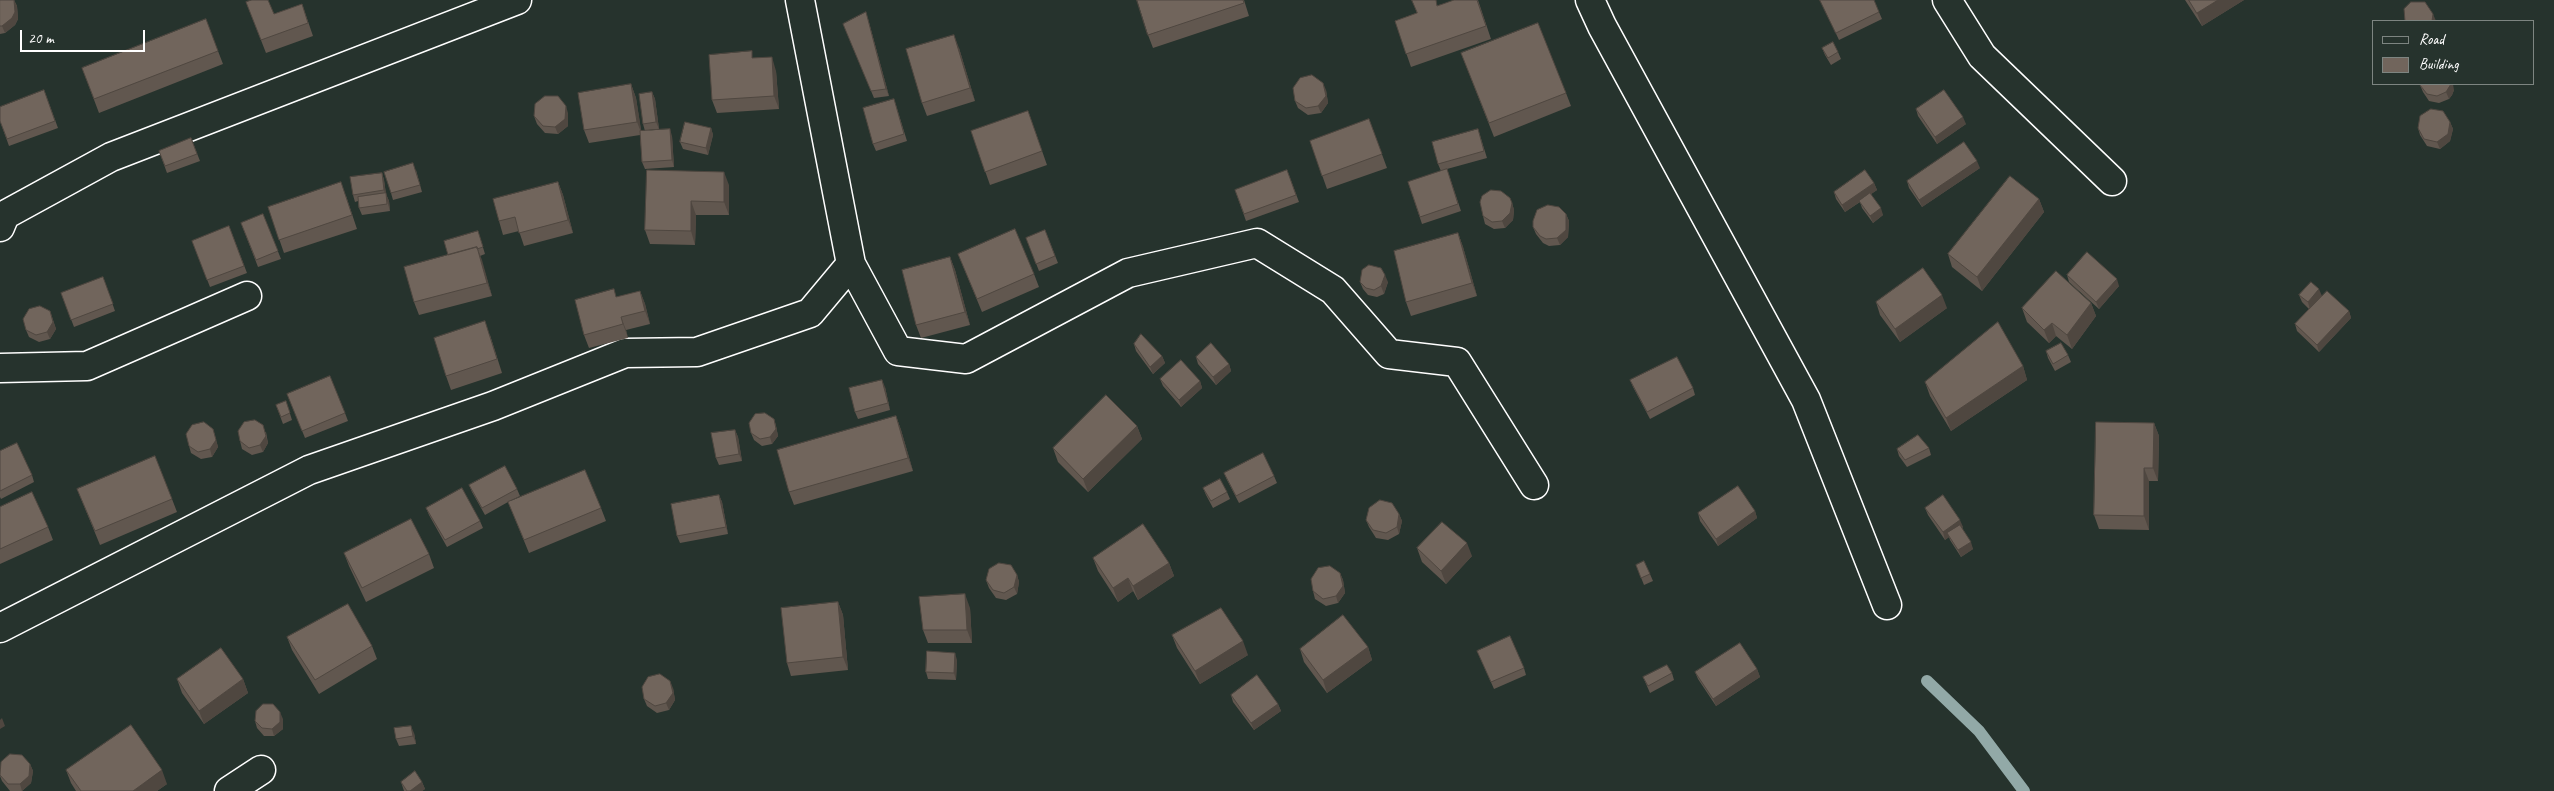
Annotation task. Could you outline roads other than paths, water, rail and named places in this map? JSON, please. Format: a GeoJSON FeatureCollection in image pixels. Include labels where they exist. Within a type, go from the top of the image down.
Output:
{"type":"FeatureCollection","features":[{"type":"Feature","properties":{"kind":"street"},"geometry":{"type":"LineString","coordinates":[[0,227],[5,215],[111,157],[517,0]]}},
{"type":"Feature","properties":{"kind":"street"},"geometry":{"type":"LineString","coordinates":[[800,0],[851,264],[898,351],[966,359],[1128,273],[1257,243],[1333,290],[1389,354],[1457,362],[1534,485]]}},
{"type":"Feature","properties":{"kind":"street"},"geometry":{"type":"LineString","coordinates":[[1590,0],[1602,26],[1806,400],[1887,605]]}},
{"type":"Feature","properties":{"kind":"street"},"geometry":{"type":"LineString","coordinates":[[1947,0],[1982,56],[2112,181]]}},
{"type":"Feature","properties":{"kind":"street"},"geometry":{"type":"LineString","coordinates":[[0,628],[309,470],[493,406],[625,353],[697,352],[810,313],[851,264]]}},
{"type":"Feature","properties":{"kind":"street"},"geometry":{"type":"LineString","coordinates":[[0,368],[87,366],[247,296]]}},
{"type":"Feature","properties":{"kind":"street"},"geometry":{"type":"LineString","coordinates":[[229,791],[261,770]]}},
{"type":"Feature","properties":{"kind":"waterway"},"geometry":{"type":"LineString","coordinates":[[1927,681],[1979,731],[2024,791]]}}]}
